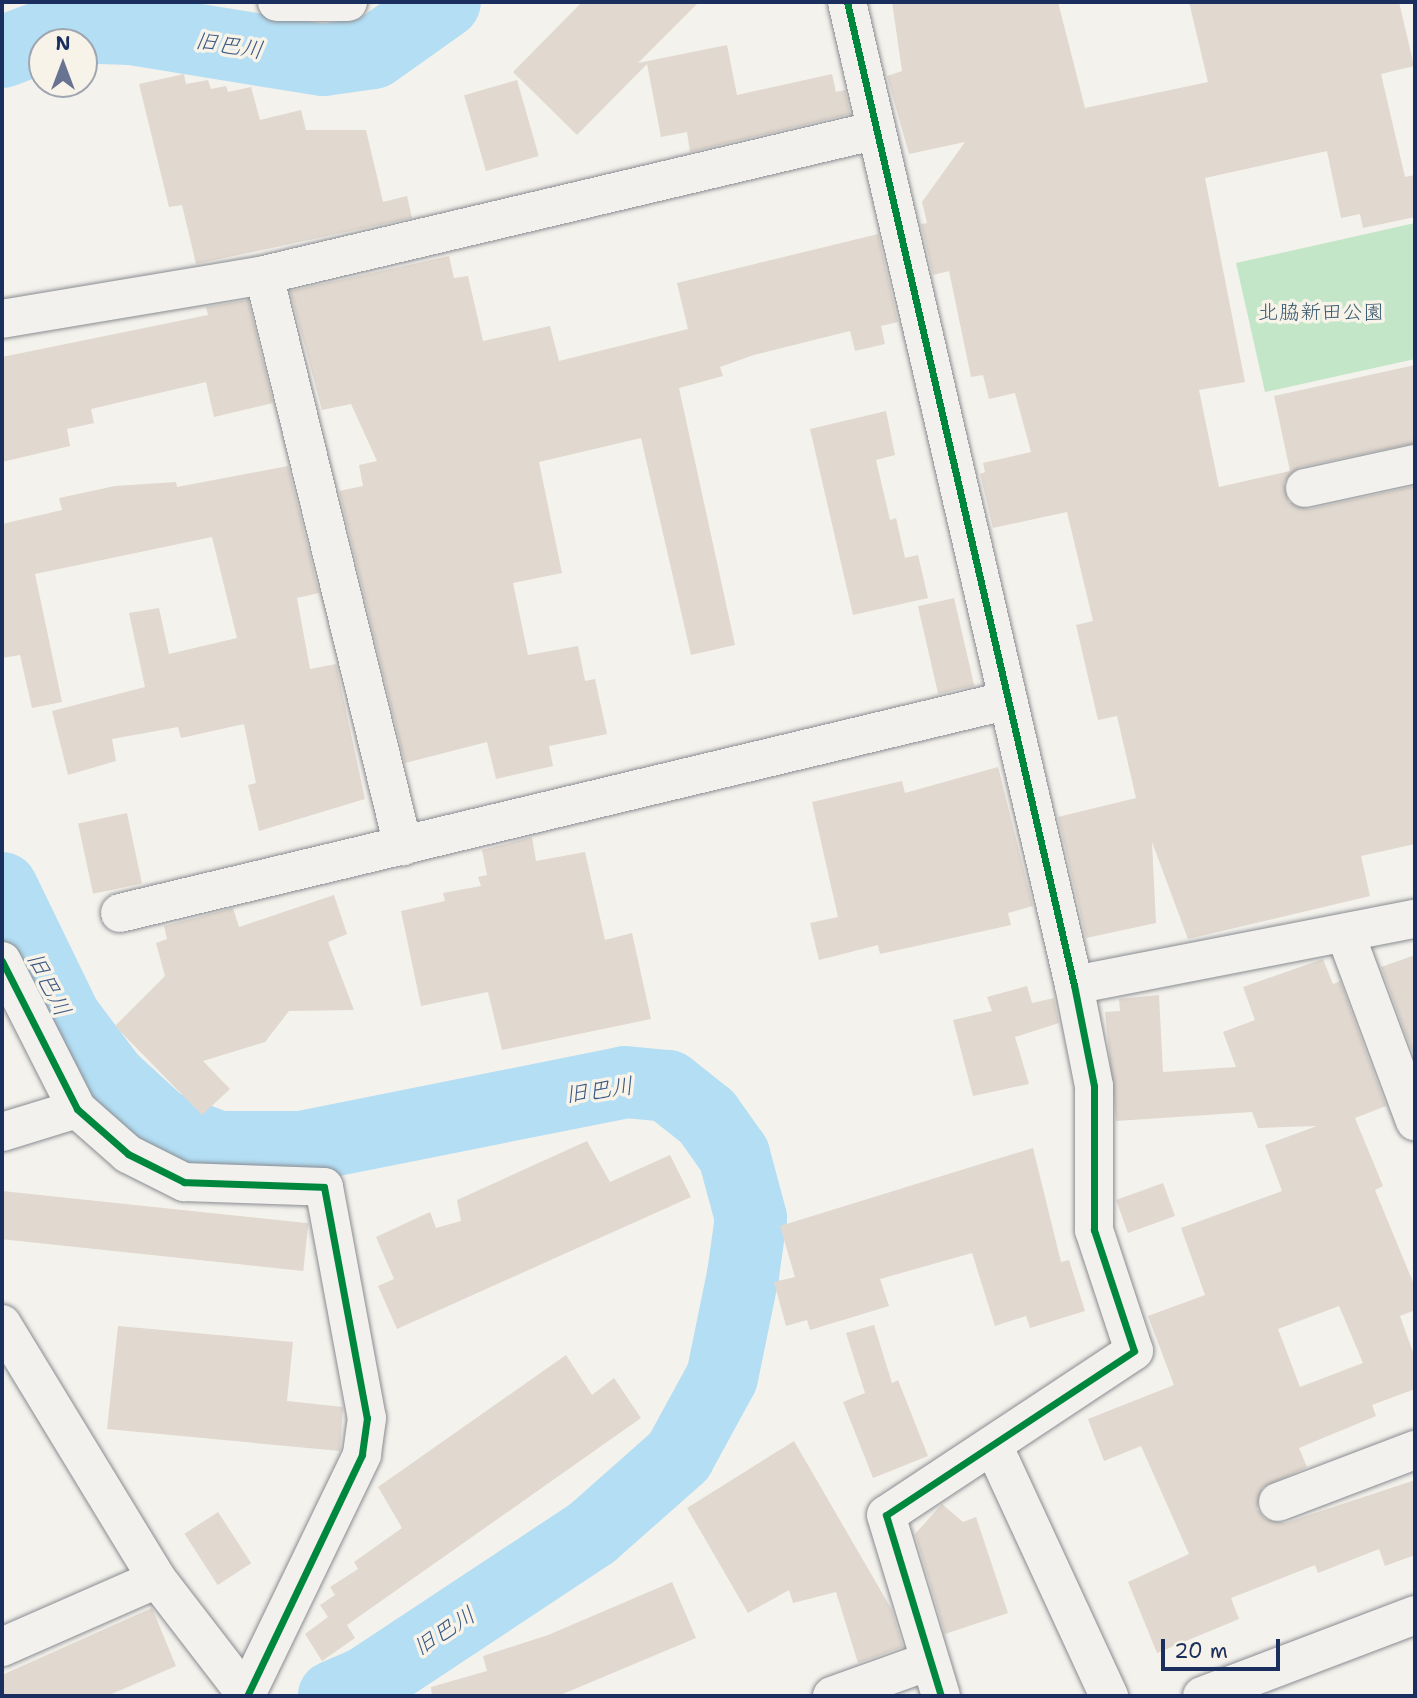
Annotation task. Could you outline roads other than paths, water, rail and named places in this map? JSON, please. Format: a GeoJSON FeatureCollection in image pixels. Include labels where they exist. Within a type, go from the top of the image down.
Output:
{"type":"FeatureCollection","features":[{"type":"Feature","properties":{"kind":"street"},"geometry":{"type":"LineString","coordinates":[[277,2],[348,2]]}},
{"type":"Feature","properties":{"kind":"street"},"geometry":{"type":"LineString","coordinates":[[832,1696],[935,1679],[886,1515],[1133,1351],[1094,1230],[1094,1086],[1074,985],[1004,701],[873,131],[847,2]]}},
{"type":"Feature","properties":{"kind":"street"},"geometry":{"type":"LineString","coordinates":[[2,319],[264,275],[873,131]]}},
{"type":"Feature","properties":{"kind":"street"},"geometry":{"type":"LineString","coordinates":[[264,275],[403,846]]}},
{"type":"Feature","properties":{"kind":"street"},"geometry":{"type":"LineString","coordinates":[[1305,488],[1415,464]]}},
{"type":"Feature","properties":{"kind":"street"},"geometry":{"type":"LineString","coordinates":[[120,913],[1004,701]]}},
{"type":"Feature","properties":{"kind":"street"},"geometry":{"type":"LineString","coordinates":[[1074,985],[1415,919]]}},
{"type":"Feature","properties":{"kind":"street"},"geometry":{"type":"LineString","coordinates":[[1345,933],[1415,1121]]}},
{"type":"Feature","properties":{"kind":"street"},"geometry":{"type":"LineString","coordinates":[[2,961],[15,1015],[78,1109],[128,1154],[184,1182],[324,1187],[367,1418],[362,1455],[246,1696],[157,1579],[2,1324]]}},
{"type":"Feature","properties":{"kind":"street"},"geometry":{"type":"LineString","coordinates":[[2,1132],[78,1109]]}},
{"type":"Feature","properties":{"kind":"street"},"geometry":{"type":"LineString","coordinates":[[993,1445],[1109,1696]]}},
{"type":"Feature","properties":{"kind":"street"},"geometry":{"type":"LineString","coordinates":[[1278,1502],[1415,1450]]}},
{"type":"Feature","properties":{"kind":"street"},"geometry":{"type":"LineString","coordinates":[[2,1647],[157,1579]]}},
{"type":"Feature","properties":{"kind":"street"},"geometry":{"type":"LineString","coordinates":[[1202,1696],[1415,1615]]}},
{"type":"Feature","properties":{"kind":"waterway","name":"旧巴川"},"geometry":{"type":"LineString","coordinates":[[2,52],[69,27],[131,29],[323,60],[373,53],[445,2]]}},
{"type":"Feature","properties":{"kind":"waterway","name":"旧巴川"},"geometry":{"type":"LineString","coordinates":[[2,888],[65,1018],[111,1079],[161,1125],[218,1147],[301,1147],[625,1082],[668,1086],[707,1117],[734,1155],[751,1218],[743,1275],[722,1377],[679,1456],[592,1533],[365,1683],[334,1696]]}},
{"type":"Feature","properties":{"kind":"park label","name":"北脇新田公園"},"geometry":{"type":"Point","coordinates":[1321,312]}}]}
